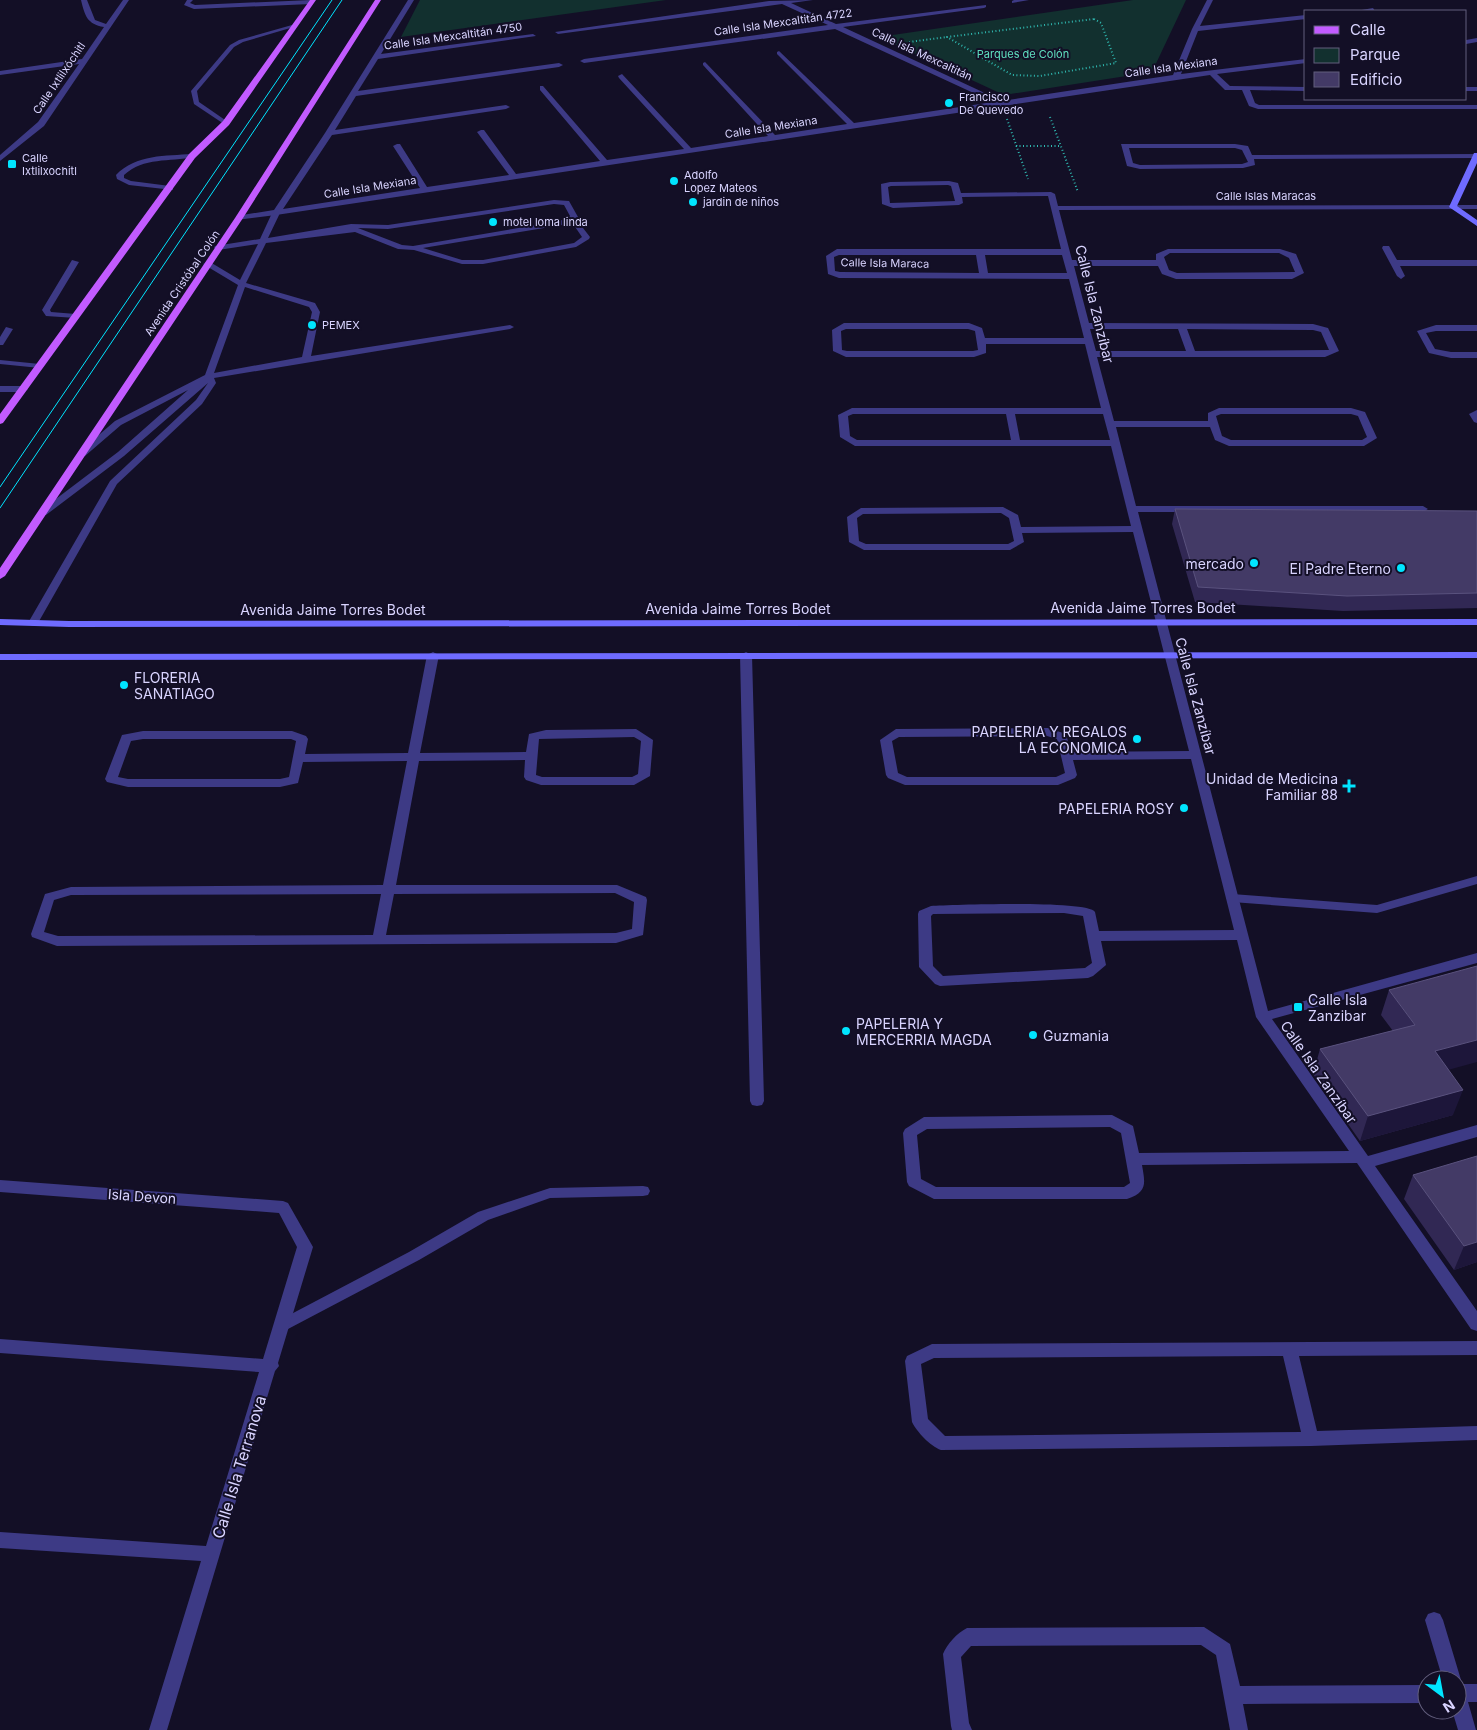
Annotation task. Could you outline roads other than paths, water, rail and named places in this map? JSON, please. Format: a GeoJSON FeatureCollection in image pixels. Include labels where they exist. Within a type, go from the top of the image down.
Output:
{"type":"FeatureCollection","features":[{"type":"Feature","properties":{"kind":"main road","name":"Avenida Cristóbal Colón"},"geometry":{"type":"LineString","coordinates":[[0,576],[239,218],[378,0]]}},
{"type":"Feature","properties":{"kind":"main road"},"geometry":{"type":"LineString","coordinates":[[0,421],[192,156],[226,122],[312,1]]}},
{"type":"Feature","properties":{"kind":"street"},"geometry":{"type":"LineString","coordinates":[[84,0],[90,21],[94,24],[108,26]]}},
{"type":"Feature","properties":{"kind":"street","name":"Calle Ixtlilxóchitl"},"geometry":{"type":"LineString","coordinates":[[0,159],[42,124],[126,0]]}},
{"type":"Feature","properties":{"kind":"street"},"geometry":{"type":"LineString","coordinates":[[276,213],[329,133],[411,0]]}},
{"type":"Feature","properties":{"kind":"street"},"geometry":{"type":"LineString","coordinates":[[558,32],[769,3],[810,0]]}},
{"type":"Feature","properties":{"kind":"street"},"geometry":{"type":"LineString","coordinates":[[1014,2],[1026,0]]}},
{"type":"Feature","properties":{"kind":"street"},"geometry":{"type":"LineString","coordinates":[[1176,77],[1195,29],[1210,0]]}},
{"type":"Feature","properties":{"kind":"street","name":"Calle Isla Mexcaltitán"},"geometry":{"type":"LineString","coordinates":[[782,2],[1000,103]]}},
{"type":"Feature","properties":{"kind":"street","name":"Calle Isla Mexcaltitán 4722"},"geometry":{"type":"LineString","coordinates":[[584,61],[984,6]]}},
{"type":"Feature","properties":{"kind":"street"},"geometry":{"type":"LineString","coordinates":[[1195,29],[1304,17]]}},
{"type":"Feature","properties":{"kind":"street","name":"Calle Isla Mexcaltitán 4750"},"geometry":{"type":"LineString","coordinates":[[377,57],[533,36]]}},
{"type":"Feature","properties":{"kind":"street"},"geometry":{"type":"LineString","coordinates":[[779,53],[853,126]]}},
{"type":"Feature","properties":{"kind":"street"},"geometry":{"type":"LineString","coordinates":[[0,73],[84,61]]}},
{"type":"Feature","properties":{"kind":"street","name":"Calle Isla Mexiana"},"geometry":{"type":"LineString","coordinates":[[239,218],[1176,77],[1304,61]]}},
{"type":"Feature","properties":{"kind":"street"},"geometry":{"type":"LineString","coordinates":[[705,64],[774,138]]}},
{"type":"Feature","properties":{"kind":"street"},"geometry":{"type":"LineString","coordinates":[[353,94],[559,65]]}},
{"type":"Feature","properties":{"kind":"street"},"geometry":{"type":"LineString","coordinates":[[1212,72],[1228,88],[1304,89]]}},
{"type":"Feature","properties":{"kind":"street"},"geometry":{"type":"LineString","coordinates":[[622,76],[690,150]]}},
{"type":"Feature","properties":{"kind":"street"},"geometry":{"type":"LineString","coordinates":[[543,88],[606,163]]}},
{"type":"Feature","properties":{"kind":"street"},"geometry":{"type":"LineString","coordinates":[[1248,88],[1246,91],[1252,104],[1258,107],[1376,103],[1477,107]]}},
{"type":"Feature","properties":{"kind":"street"},"geometry":{"type":"LineString","coordinates":[[329,133],[506,107]]}},
{"type":"Feature","properties":{"kind":"street"},"geometry":{"type":"LineString","coordinates":[[481,132],[514,177]]}},
{"type":"Feature","properties":{"kind":"street"},"geometry":{"type":"LineString","coordinates":[[398,146],[426,190]]}},
{"type":"Feature","properties":{"kind":"street"},"geometry":{"type":"LineString","coordinates":[[1124,146],[1235,146],[1245,148],[1249,156],[1252,163],[1244,166],[1140,167],[1130,164],[1124,146]]}},
{"type":"Feature","properties":{"kind":"street"},"geometry":{"type":"LineString","coordinates":[[1249,156],[1477,156],[1453,207],[1477,224]]}},
{"type":"Feature","properties":{"kind":"street"},"geometry":{"type":"LineString","coordinates":[[949,183],[955,185],[957,195],[959,204],[893,206],[886,204],[884,186],[890,184],[949,183]]}},
{"type":"Feature","properties":{"kind":"street","name":"Calle Isla Zanzíbar"},"geometry":{"type":"LineString","coordinates":[[957,195],[1051,194],[1262,1017],[1477,1324]]}},
{"type":"Feature","properties":{"kind":"street","name":"Calle Islas Maracas"},"geometry":{"type":"LineString","coordinates":[[1055,208],[1477,207]]}},
{"type":"Feature","properties":{"kind":"street"},"geometry":{"type":"LineString","coordinates":[[1386,248],[1402,276]]}},
{"type":"Feature","properties":{"kind":"street"},"geometry":{"type":"LineString","coordinates":[[1168,251],[1280,251],[1292,256],[1300,273],[1292,276],[1176,276],[1165,272],[1162,263],[1159,256],[1168,251]]}},
{"type":"Feature","properties":{"kind":"street","name":"Calle Isla Maraca"},"geometry":{"type":"LineString","coordinates":[[1072,276],[840,276],[831,272],[830,256],[837,252],[980,252],[1162,263]]}},
{"type":"Feature","properties":{"kind":"street"},"geometry":{"type":"LineString","coordinates":[[980,252],[984,276]]}},
{"type":"Feature","properties":{"kind":"street"},"geometry":{"type":"LineString","coordinates":[[1395,263],[1477,263]]}},
{"type":"Feature","properties":{"kind":"street"},"geometry":{"type":"LineString","coordinates":[[844,326],[969,326],[979,330],[981,341],[983,351],[974,354],[846,354],[838,351],[836,330],[844,326]]}},
{"type":"Feature","properties":{"kind":"street"},"geometry":{"type":"LineString","coordinates":[[1085,326],[1313,326],[1325,330],[1334,351],[1326,354],[1092,354]]}},
{"type":"Feature","properties":{"kind":"street"},"geometry":{"type":"LineString","coordinates":[[1182,327],[1191,354]]}},
{"type":"Feature","properties":{"kind":"street"},"geometry":{"type":"LineString","coordinates":[[1477,328],[1436,328],[1421,331],[1432,351],[1452,355],[1477,355]]}},
{"type":"Feature","properties":{"kind":"street"},"geometry":{"type":"LineString","coordinates":[[981,341],[1089,341]]}},
{"type":"Feature","properties":{"kind":"street"},"geometry":{"type":"LineString","coordinates":[[1107,411],[852,411],[843,415],[845,437],[855,443],[1115,443]]}},
{"type":"Feature","properties":{"kind":"street"},"geometry":{"type":"LineString","coordinates":[[1010,411],[1016,442]]}},
{"type":"Feature","properties":{"kind":"street"},"geometry":{"type":"LineString","coordinates":[[1219,411],[1350,411],[1362,414],[1372,438],[1364,443],[1229,443],[1218,438],[1214,424],[1211,414],[1219,411]]}},
{"type":"Feature","properties":{"kind":"street"},"geometry":{"type":"LineString","coordinates":[[1477,413],[1474,414],[1477,420]]}},
{"type":"Feature","properties":{"kind":"street"},"geometry":{"type":"LineString","coordinates":[[1110,424],[1214,424]]}},
{"type":"Feature","properties":{"kind":"street"},"geometry":{"type":"LineString","coordinates":[[1132,509],[1423,508]]}},
{"type":"Feature","properties":{"kind":"street"},"geometry":{"type":"LineString","coordinates":[[1003,510],[1014,516],[1016,530],[1019,542],[1010,547],[864,547],[854,542],[852,517],[861,511],[1003,510]]}},
{"type":"Feature","properties":{"kind":"street"},"geometry":{"type":"LineString","coordinates":[[1016,530],[1137,529]]}},
{"type":"Feature","properties":{"kind":"street","name":"Avenida Jaime Torres Bodet"},"geometry":{"type":"LineString","coordinates":[[0,622],[1477,622]]}},
{"type":"Feature","properties":{"kind":"street"},"geometry":{"type":"LineString","coordinates":[[746,654],[756,1101]]}},
{"type":"Feature","properties":{"kind":"street"},"geometry":{"type":"LineString","coordinates":[[0,657],[746,654],[1477,655]]}},
{"type":"Feature","properties":{"kind":"street"},"geometry":{"type":"LineString","coordinates":[[379,939],[433,655]]}},
{"type":"Feature","properties":{"kind":"street"},"geometry":{"type":"LineString","coordinates":[[1048,732],[1062,737],[1066,756],[1071,775],[1058,781],[905,781],[892,775],[886,740],[896,733],[1048,732]]}},
{"type":"Feature","properties":{"kind":"street"},"geometry":{"type":"LineString","coordinates":[[636,733],[647,740],[644,776],[634,781],[541,781],[530,777],[531,756],[533,737],[546,734],[636,733]]}},
{"type":"Feature","properties":{"kind":"street"},"geometry":{"type":"LineString","coordinates":[[143,735],[292,735],[302,739],[299,758],[294,780],[280,783],[128,783],[111,779],[126,738],[143,735]]}},
{"type":"Feature","properties":{"kind":"street"},"geometry":{"type":"LineString","coordinates":[[1066,756],[1196,755]]}},
{"type":"Feature","properties":{"kind":"street"},"geometry":{"type":"LineString","coordinates":[[299,758],[531,756]]}},
{"type":"Feature","properties":{"kind":"street"},"geometry":{"type":"LineString","coordinates":[[617,889],[641,900],[638,932],[616,938],[379,939],[57,941],[37,934],[49,898],[71,891],[617,889]]}},
{"type":"Feature","properties":{"kind":"street"},"geometry":{"type":"LineString","coordinates":[[1064,909],[1089,912],[1093,936],[1099,965],[1088,973],[940,981],[931,975],[926,967],[924,914],[931,910],[1064,909]]}},
{"type":"Feature","properties":{"kind":"street"},"geometry":{"type":"LineString","coordinates":[[1093,936],[1242,935]]}},
{"type":"Feature","properties":{"kind":"street"},"geometry":{"type":"LineString","coordinates":[[1262,1017],[1477,958]]}},
{"type":"Feature","properties":{"kind":"street"},"geometry":{"type":"LineString","coordinates":[[1112,1121],[1128,1130],[1133,1159],[1138,1184],[1127,1193],[934,1193],[914,1182],[910,1134],[924,1123],[1112,1121]]}},
{"type":"Feature","properties":{"kind":"street"},"geometry":{"type":"LineString","coordinates":[[1133,1159],[1362,1160],[1477,1131]]}},
{"type":"Feature","properties":{"kind":"street","name":"Isla Devon"},"geometry":{"type":"LineString","coordinates":[[0,1186],[283,1207]]}},
{"type":"Feature","properties":{"kind":"street","name":"Calle Isla Terranova"},"geometry":{"type":"LineString","coordinates":[[158,1730],[271,1366],[305,1247],[283,1207]]}},
{"type":"Feature","properties":{"kind":"street"},"geometry":{"type":"LineString","coordinates":[[0,1346],[271,1366]]}},
{"type":"Feature","properties":{"kind":"street"},"geometry":{"type":"LineString","coordinates":[[1477,1348],[932,1350],[913,1361],[920,1422],[941,1443],[1311,1439],[1477,1433]]}},
{"type":"Feature","properties":{"kind":"street"},"geometry":{"type":"LineString","coordinates":[[1290,1350],[1311,1439]]}},
{"type":"Feature","properties":{"kind":"street"},"geometry":{"type":"LineString","coordinates":[[0,1540],[212,1554]]}},
{"type":"Feature","properties":{"kind":"street"},"geometry":{"type":"LineString","coordinates":[[1434,1620],[1449,1670]]}},
{"type":"Feature","properties":{"kind":"street"},"geometry":{"type":"LineString","coordinates":[[963,1730],[960,1726],[952,1654],[967,1637],[1204,1636],[1224,1650],[1239,1730]]}},
{"type":"Feature","properties":{"kind":"street"},"geometry":{"type":"LineString","coordinates":[[1233,1695],[1417,1694]]}},
{"type":"Feature","properties":{"kind":"lane"},"geometry":{"type":"LineString","coordinates":[[190,0],[186,4],[194,7],[312,1]]}},
{"type":"Feature","properties":{"kind":"lane"},"geometry":{"type":"LineString","coordinates":[[226,122],[196,103],[194,91],[232,46],[241,41],[294,26]]}},
{"type":"Feature","properties":{"kind":"lane"},"geometry":{"type":"LineString","coordinates":[[170,188],[129,183],[121,179],[120,175],[128,166],[137,162],[192,156]]}},
{"type":"Feature","properties":{"kind":"lane"},"geometry":{"type":"LineString","coordinates":[[218,248],[251,242],[264,241],[356,230],[400,247],[413,248],[462,262],[483,262],[576,245],[586,237],[573,219],[574,217],[567,204],[554,202],[388,227],[351,226],[264,241]]}},
{"type":"Feature","properties":{"kind":"lane"},"geometry":{"type":"LineString","coordinates":[[43,512],[121,454],[210,376],[242,284],[276,213]]}},
{"type":"Feature","properties":{"kind":"lane"},"geometry":{"type":"LineString","coordinates":[[413,248],[573,219]]}},
{"type":"Feature","properties":{"kind":"lane"},"geometry":{"type":"LineString","coordinates":[[75,262],[46,310],[49,314],[76,316]]}},
{"type":"Feature","properties":{"kind":"lane"},"geometry":{"type":"LineString","coordinates":[[207,264],[242,284],[309,303],[315,307],[316,312],[306,359]]}},
{"type":"Feature","properties":{"kind":"lane"},"geometry":{"type":"LineString","coordinates":[[82,454],[118,423],[210,376],[510,327]]}},
{"type":"Feature","properties":{"kind":"lane"},"geometry":{"type":"LineString","coordinates":[[0,343],[9,329]]}},
{"type":"Feature","properties":{"kind":"lane"},"geometry":{"type":"LineString","coordinates":[[0,362],[40,366]]}},
{"type":"Feature","properties":{"kind":"lane"},"geometry":{"type":"LineString","coordinates":[[33,623],[113,483],[199,402],[212,383],[210,376]]}},
{"type":"Feature","properties":{"kind":"lane"},"geometry":{"type":"LineString","coordinates":[[0,389],[24,389]]}},
{"type":"Feature","properties":{"kind":"lane"},"geometry":{"type":"LineString","coordinates":[[1232,898],[1377,909],[1477,880]]}},
{"type":"Feature","properties":{"kind":"lane"},"geometry":{"type":"LineString","coordinates":[[283,1325],[414,1256],[482,1216],[550,1193],[643,1191]]}},
{"type":"Feature","properties":{"kind":"tram line"},"geometry":{"type":"LineString","coordinates":[[0,487],[332,0]]}},
{"type":"Feature","properties":{"kind":"tram line"},"geometry":{"type":"LineString","coordinates":[[0,508],[342,0]]}},
{"type":"Feature","properties":{"kind":"place","name":"Francisco De Quevedo"},"geometry":{"type":"Point","coordinates":[949,103]}},
{"type":"Feature","properties":{"kind":"place","name":"Calle Ixtlilxochitl"},"geometry":{"type":"Point","coordinates":[12,164]}},
{"type":"Feature","properties":{"kind":"place","name":"Adolfo Lopez Mateos"},"geometry":{"type":"Point","coordinates":[674,181]}},
{"type":"Feature","properties":{"kind":"place","name":"jardin de niños"},"geometry":{"type":"Point","coordinates":[693,202]}},
{"type":"Feature","properties":{"kind":"place","name":"motel loma linda"},"geometry":{"type":"Point","coordinates":[493,222]}},
{"type":"Feature","properties":{"kind":"place","name":"PEMEX"},"geometry":{"type":"Point","coordinates":[312,325]}},
{"type":"Feature","properties":{"kind":"place","name":"mercado"},"geometry":{"type":"Point","coordinates":[1254,563]}},
{"type":"Feature","properties":{"kind":"place","name":"El Padre Eterno"},"geometry":{"type":"Point","coordinates":[1401,568]}},
{"type":"Feature","properties":{"kind":"place","name":"FLORERIA SANATIAGO"},"geometry":{"type":"Point","coordinates":[124,685]}},
{"type":"Feature","properties":{"kind":"place","name":"PAPELERIA Y REGALOS LA ECONOMICA"},"geometry":{"type":"Point","coordinates":[1137,739]}},
{"type":"Feature","properties":{"kind":"place","name":"Unidad de Medicina Familiar 88"},"geometry":{"type":"Point","coordinates":[1349,786]}},
{"type":"Feature","properties":{"kind":"place","name":"PAPELERIA ROSY"},"geometry":{"type":"Point","coordinates":[1184,808]}},
{"type":"Feature","properties":{"kind":"place","name":"Calle Isla Zanzibar"},"geometry":{"type":"Point","coordinates":[1298,1007]}},
{"type":"Feature","properties":{"kind":"place","name":"PAPELERIA Y MERCERRIA MAGDA"},"geometry":{"type":"Point","coordinates":[846,1031]}},
{"type":"Feature","properties":{"kind":"place","name":"Guzmania"},"geometry":{"type":"Point","coordinates":[1033,1035]}},
{"type":"Feature","properties":{"kind":"park label","name":"Parques de Colón"},"geometry":{"type":"Point","coordinates":[1023,54]}}]}
